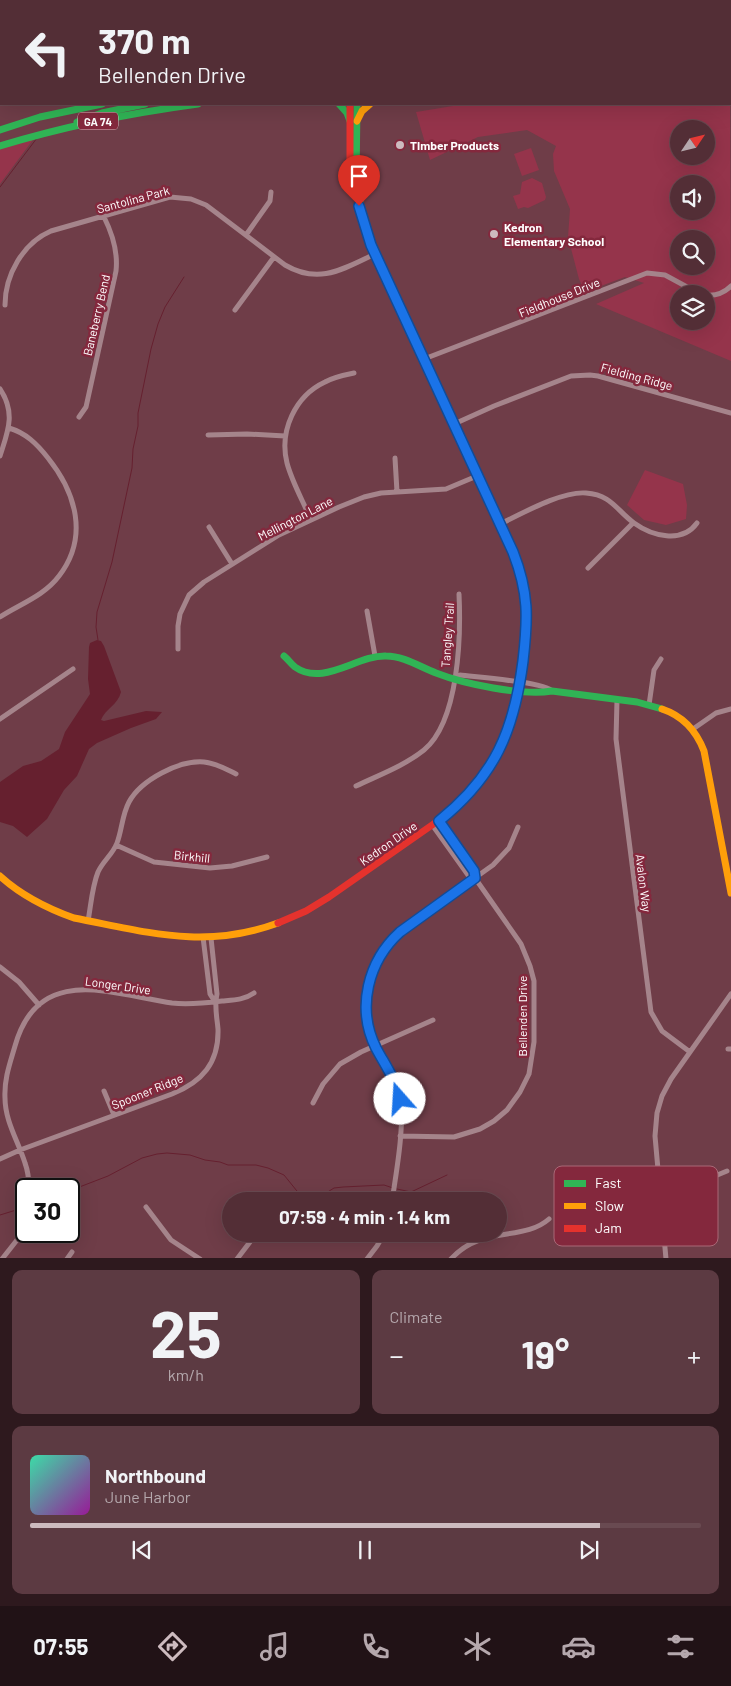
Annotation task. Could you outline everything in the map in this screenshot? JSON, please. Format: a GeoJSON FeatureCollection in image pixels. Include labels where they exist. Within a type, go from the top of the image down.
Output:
{"type":"FeatureCollection","features":[{"type":"Feature","properties":{"kind":"street","name":"GA 74"},"geometry":{"type":"LineString","coordinates":[[0,130],[40,117],[97,105]]}},
{"type":"Feature","properties":{"kind":"street"},"geometry":{"type":"LineString","coordinates":[[71,126],[85,118],[100,113],[140,105]]}},
{"type":"Feature","properties":{"kind":"street","name":"GA 74"},"geometry":{"type":"LineString","coordinates":[[0,146],[38,133],[142,112],[191,105]]}},
{"type":"Feature","properties":{"kind":"street"},"geometry":{"type":"LineString","coordinates":[[340,105],[353,121],[369,105]]}},
{"type":"Feature","properties":{"kind":"street","name":"Kedron Drive"},"geometry":{"type":"LineString","coordinates":[[0,876],[23,895],[46,908],[88,921],[174,936],[203,938],[263,928],[297,916],[330,897],[436,824],[464,800],[491,766],[509,728],[519,691],[526,634],[526,600],[517,563],[375,254],[362,219],[355,177],[357,170],[350,105]]}},
{"type":"Feature","properties":{"kind":"street","name":"Kedron Drive"},"geometry":{"type":"LineString","coordinates":[[353,121],[357,105]]}},
{"type":"Feature","properties":{"kind":"street"},"geometry":{"type":"LineString","coordinates":[[246,235],[270,201],[271,192]]}},
{"type":"Feature","properties":{"kind":"street","name":"Santolina Park"},"geometry":{"type":"LineString","coordinates":[[5,305],[5,293],[15,267],[31,243],[51,231],[163,199],[181,197],[206,205],[274,257],[299,272],[308,275],[336,272],[375,254]]}},
{"type":"Feature","properties":{"kind":"street","name":"Baneberry Bend"},"geometry":{"type":"LineString","coordinates":[[79,417],[86,407],[116,271],[116,256],[108,224],[104,216]]}},
{"type":"Feature","properties":{"kind":"street"},"geometry":{"type":"LineString","coordinates":[[235,310],[274,257]]}},
{"type":"Feature","properties":{"kind":"street","name":"Fieldhouse Drive"},"geometry":{"type":"LineString","coordinates":[[424,359],[647,273],[665,276],[682,285]]}},
{"type":"Feature","properties":{"kind":"street"},"geometry":{"type":"LineString","coordinates":[[715,296],[726,291],[731,286]]}},
{"type":"Feature","properties":{"kind":"street"},"geometry":{"type":"LineString","coordinates":[[311,520],[289,471],[285,456],[285,436],[292,416],[302,398],[325,382],[354,373]]}},
{"type":"Feature","properties":{"kind":"street","name":"Fielding Ridge"},"geometry":{"type":"LineString","coordinates":[[454,424],[570,376],[590,374],[731,413]]}},
{"type":"Feature","properties":{"kind":"street"},"geometry":{"type":"LineString","coordinates":[[0,389],[7,403],[9,428],[0,456]]}},
{"type":"Feature","properties":{"kind":"street"},"geometry":{"type":"LineString","coordinates":[[0,617],[38,596],[50,586],[59,575],[71,552],[76,525],[70,494],[50,460],[29,437],[9,428]]}},
{"type":"Feature","properties":{"kind":"street"},"geometry":{"type":"LineString","coordinates":[[208,435],[247,434],[285,436]]}},
{"type":"Feature","properties":{"kind":"street"},"geometry":{"type":"LineString","coordinates":[[395,458],[397,492]]}},
{"type":"Feature","properties":{"kind":"street","name":"Mellington Lane"},"geometry":{"type":"LineString","coordinates":[[178,649],[179,620],[184,604],[190,595],[204,582],[288,530],[352,501],[380,493],[446,489],[477,476]]}},
{"type":"Feature","properties":{"kind":"street"},"geometry":{"type":"LineString","coordinates":[[500,524],[561,496],[576,493],[596,494],[606,499],[621,510],[633,523],[654,534],[674,536],[687,533],[696,523]]}},
{"type":"Feature","properties":{"kind":"street"},"geometry":{"type":"LineString","coordinates":[[588,568],[633,523]]}},
{"type":"Feature","properties":{"kind":"street"},"geometry":{"type":"LineString","coordinates":[[209,527],[232,564]]}},
{"type":"Feature","properties":{"kind":"street","name":"Tangley Trail"},"geometry":{"type":"LineString","coordinates":[[356,786],[400,765],[425,749],[436,736],[449,706],[454,677],[460,620],[460,594]]}},
{"type":"Feature","properties":{"kind":"street"},"geometry":{"type":"LineString","coordinates":[[367,610],[375,656]]}},
{"type":"Feature","properties":{"kind":"street"},"geometry":{"type":"LineString","coordinates":[[284,656],[296,667],[319,672],[337,670],[375,656],[396,656],[409,660],[424,669],[454,677],[460,681],[519,691],[546,693],[552,691]]}},
{"type":"Feature","properties":{"kind":"street"},"geometry":{"type":"LineString","coordinates":[[649,705],[654,670],[661,659]]}},
{"type":"Feature","properties":{"kind":"street"},"geometry":{"type":"LineString","coordinates":[[0,719],[73,669]]}},
{"type":"Feature","properties":{"kind":"street"},"geometry":{"type":"LineString","coordinates":[[454,677],[460,675],[520,682],[545,687],[552,691],[649,705],[680,717],[693,729],[701,741],[704,751],[731,893]]}},
{"type":"Feature","properties":{"kind":"street","name":"Avalon Way"},"geometry":{"type":"LineString","coordinates":[[617,700],[616,739],[650,1012],[662,1031],[690,1052]]}},
{"type":"Feature","properties":{"kind":"street"},"geometry":{"type":"LineString","coordinates":[[693,729],[713,715],[731,709]]}},
{"type":"Feature","properties":{"kind":"street"},"geometry":{"type":"LineString","coordinates":[[88,921],[98,872],[116,845],[128,803],[137,790],[150,780],[193,762],[213,764],[236,774]]}},
{"type":"Feature","properties":{"kind":"street","name":"Bellenden Drive"},"geometry":{"type":"LineString","coordinates":[[400,1136],[454,1137],[480,1129],[494,1121],[509,1108],[520,1092],[529,1074],[534,1042],[534,981],[521,944],[475,878],[474,871],[436,824]]}},
{"type":"Feature","properties":{"kind":"street"},"geometry":{"type":"LineString","coordinates":[[393,1192],[402,1108],[394,1079],[375,1046],[368,1021],[366,1007],[370,977],[376,962],[388,944],[400,932],[493,866],[509,848],[518,827]]}},
{"type":"Feature","properties":{"kind":"street","name":"Birkhill"},"geometry":{"type":"LineString","coordinates":[[116,845],[154,862],[210,868],[232,866],[268,858]]}},
{"type":"Feature","properties":{"kind":"street"},"geometry":{"type":"LineString","coordinates":[[203,938],[210,994],[215,1002]]}},
{"type":"Feature","properties":{"kind":"street","name":"Spooner Ridge"},"geometry":{"type":"LineString","coordinates":[[0,1159],[185,1089],[205,1072],[217,1048],[218,1031],[215,1002],[217,994],[211,938]]}},
{"type":"Feature","properties":{"kind":"street"},"geometry":{"type":"LineString","coordinates":[[0,967],[19,982],[39,1005]]}},
{"type":"Feature","properties":{"kind":"street","name":"Longer Drive"},"geometry":{"type":"LineString","coordinates":[[28,1178],[26,1164],[6,1111],[3,1079],[21,1029],[39,1005],[63,992],[85,989],[174,1003],[215,1002],[246,998],[254,993]]}},
{"type":"Feature","properties":{"kind":"street"},"geometry":{"type":"LineString","coordinates":[[658,1166],[656,1113],[665,1090],[690,1052],[728,1004],[731,994]]}},
{"type":"Feature","properties":{"kind":"street"},"geometry":{"type":"LineString","coordinates":[[313,1103],[327,1078],[348,1058],[433,1020]]}},
{"type":"Feature","properties":{"kind":"street"},"geometry":{"type":"LineString","coordinates":[[104,1091],[114,1116]]}},
{"type":"Feature","properties":{"kind":"street"},"geometry":{"type":"LineString","coordinates":[[718,1175],[727,1171]]}},
{"type":"Feature","properties":{"kind":"street"},"geometry":{"type":"LineString","coordinates":[[146,1208],[170,1240],[200,1258]]}},
{"type":"Feature","properties":{"kind":"street"},"geometry":{"type":"LineString","coordinates":[[451,1258],[470,1242],[538,1226],[549,1219]]}},
{"type":"Feature","properties":{"kind":"street"},"geometry":{"type":"LineString","coordinates":[[2,1258],[15,1242]]}},
{"type":"Feature","properties":{"kind":"street"},"geometry":{"type":"LineString","coordinates":[[237,1258],[250,1242]]}},
{"type":"Feature","properties":{"kind":"street"},"geometry":{"type":"LineString","coordinates":[[367,1258],[379,1242]]}},
{"type":"Feature","properties":{"kind":"street"},"geometry":{"type":"LineString","coordinates":[[67,1258],[72,1252]]}},
{"type":"Feature","properties":{"kind":"shaded area"},"geometry":{"type":"Polygon","coordinates":[[[459,105],[730,105],[731,361],[596,304],[644,283],[625,277],[585,292],[579,279],[568,237],[570,209],[554,171],[553,154],[556,146],[527,130],[478,137],[430,160],[416,112],[459,105]]]}},
{"type":"Feature","properties":{"kind":"shaded area"},"geometry":{"type":"Polygon","coordinates":[[[38,133],[0,184],[0,146],[38,133]]]}},
{"type":"Feature","properties":{"kind":"shaded area"},"geometry":{"type":"Polygon","coordinates":[[[531,148],[539,170],[522,176],[514,154],[531,148]]]}},
{"type":"Feature","properties":{"kind":"shaded area"},"geometry":{"type":"Polygon","coordinates":[[[532,178],[542,183],[546,197],[545,200],[528,208],[518,209],[513,196],[520,194],[522,182],[532,178]]]}},
{"type":"Feature","properties":{"kind":"shaded area"},"geometry":{"type":"Polygon","coordinates":[[[645,470],[683,484],[687,505],[686,519],[666,525],[644,520],[627,505],[645,470]]]}},
{"type":"Feature","properties":{"kind":"shaded area"},"geometry":{"type":"Polygon","coordinates":[[[97,640],[101,641],[104,646],[121,692],[101,720],[104,721],[146,711],[162,712],[156,719],[97,743],[89,749],[77,776],[64,790],[47,819],[27,837],[13,826],[0,822],[0,782],[23,766],[41,761],[59,749],[65,732],[90,694],[88,679],[89,647],[90,643],[97,640]]]}},
{"type":"Feature","properties":{"kind":"waterway"},"geometry":{"type":"LineString","coordinates":[[0,187],[37,138]]}},
{"type":"Feature","properties":{"kind":"waterway"},"geometry":{"type":"LineString","coordinates":[[98,640],[96,627],[97,612],[112,562],[132,468],[138,413],[151,349],[165,307],[184,277]]}},
{"type":"Feature","properties":{"kind":"waterway"},"geometry":{"type":"LineString","coordinates":[[80,1187],[108,1176],[142,1158],[167,1153],[190,1155],[228,1165],[256,1165],[268,1168],[284,1175],[301,1196],[315,1200],[334,1188],[384,1185],[393,1188]]}},
{"type":"Feature","properties":{"kind":"waterway"},"geometry":{"type":"LineString","coordinates":[[397,1189],[411,1192],[447,1175]]}},
{"type":"Feature","properties":{"kind":"waterway"},"geometry":{"type":"LineString","coordinates":[[0,1215],[15,1210]]}},
{"type":"Feature","properties":{"kind":"traffic: fast"},"geometry":{"type":"LineString","coordinates":[[0,130],[40,117],[97,105]]}},
{"type":"Feature","properties":{"kind":"traffic: fast"},"geometry":{"type":"LineString","coordinates":[[77,122],[102,113],[140,105]]}},
{"type":"Feature","properties":{"kind":"traffic: fast"},"geometry":{"type":"LineString","coordinates":[[0,146],[98,121],[192,105]]}},
{"type":"Feature","properties":{"kind":"traffic: fast"},"geometry":{"type":"LineString","coordinates":[[340,105],[347,113],[350,121]]}},
{"type":"Feature","properties":{"kind":"traffic: fast"},"geometry":{"type":"LineString","coordinates":[[357,105],[356,182],[367,237],[460,438]]}},
{"type":"Feature","properties":{"kind":"traffic: fast"},"geometry":{"type":"LineString","coordinates":[[284,656],[295,667],[317,674],[340,669],[375,657],[393,656],[430,671],[477,685],[525,692],[552,691],[637,702],[662,709]]}},
{"type":"Feature","properties":{"kind":"traffic: slow"},"geometry":{"type":"LineString","coordinates":[[357,121],[362,111],[369,105]]}},
{"type":"Feature","properties":{"kind":"traffic: slow"},"geometry":{"type":"LineString","coordinates":[[460,438],[512,552],[524,586],[527,619],[525,653],[511,719]]}},
{"type":"Feature","properties":{"kind":"traffic: slow"},"geometry":{"type":"LineString","coordinates":[[662,709],[670,712],[688,725],[693,730],[704,751],[731,893]]}},
{"type":"Feature","properties":{"kind":"traffic: slow"},"geometry":{"type":"LineString","coordinates":[[0,876],[44,906],[74,918],[152,933],[200,937],[225,936],[278,923]]}},
{"type":"Feature","properties":{"kind":"traffic: jam"},"geometry":{"type":"LineString","coordinates":[[350,105],[350,167],[355,177]]}},
{"type":"Feature","properties":{"kind":"traffic: jam"},"geometry":{"type":"LineString","coordinates":[[278,923],[306,911],[329,897],[455,809],[488,768],[501,745],[511,719]]}},
{"type":"Feature","properties":{"kind":"place","name":"TImber Products"},"geometry":{"type":"Point","coordinates":[400,145]}},
{"type":"Feature","properties":{"kind":"place","name":"Kedron Elementary School"},"geometry":{"type":"Point","coordinates":[494,234]}},
{"type":"Feature","properties":{"kind":"route"},"geometry":{"type":"LineString","coordinates":[[359,206],[367,237],[513,552],[521,574],[527,612],[519,691],[506,736],[496,757],[482,779],[460,804],[439,821],[474,871],[475,878],[391,940],[376,962],[370,977],[366,1007],[370,1033],[375,1046],[394,1079],[400,1099]]}}]}
